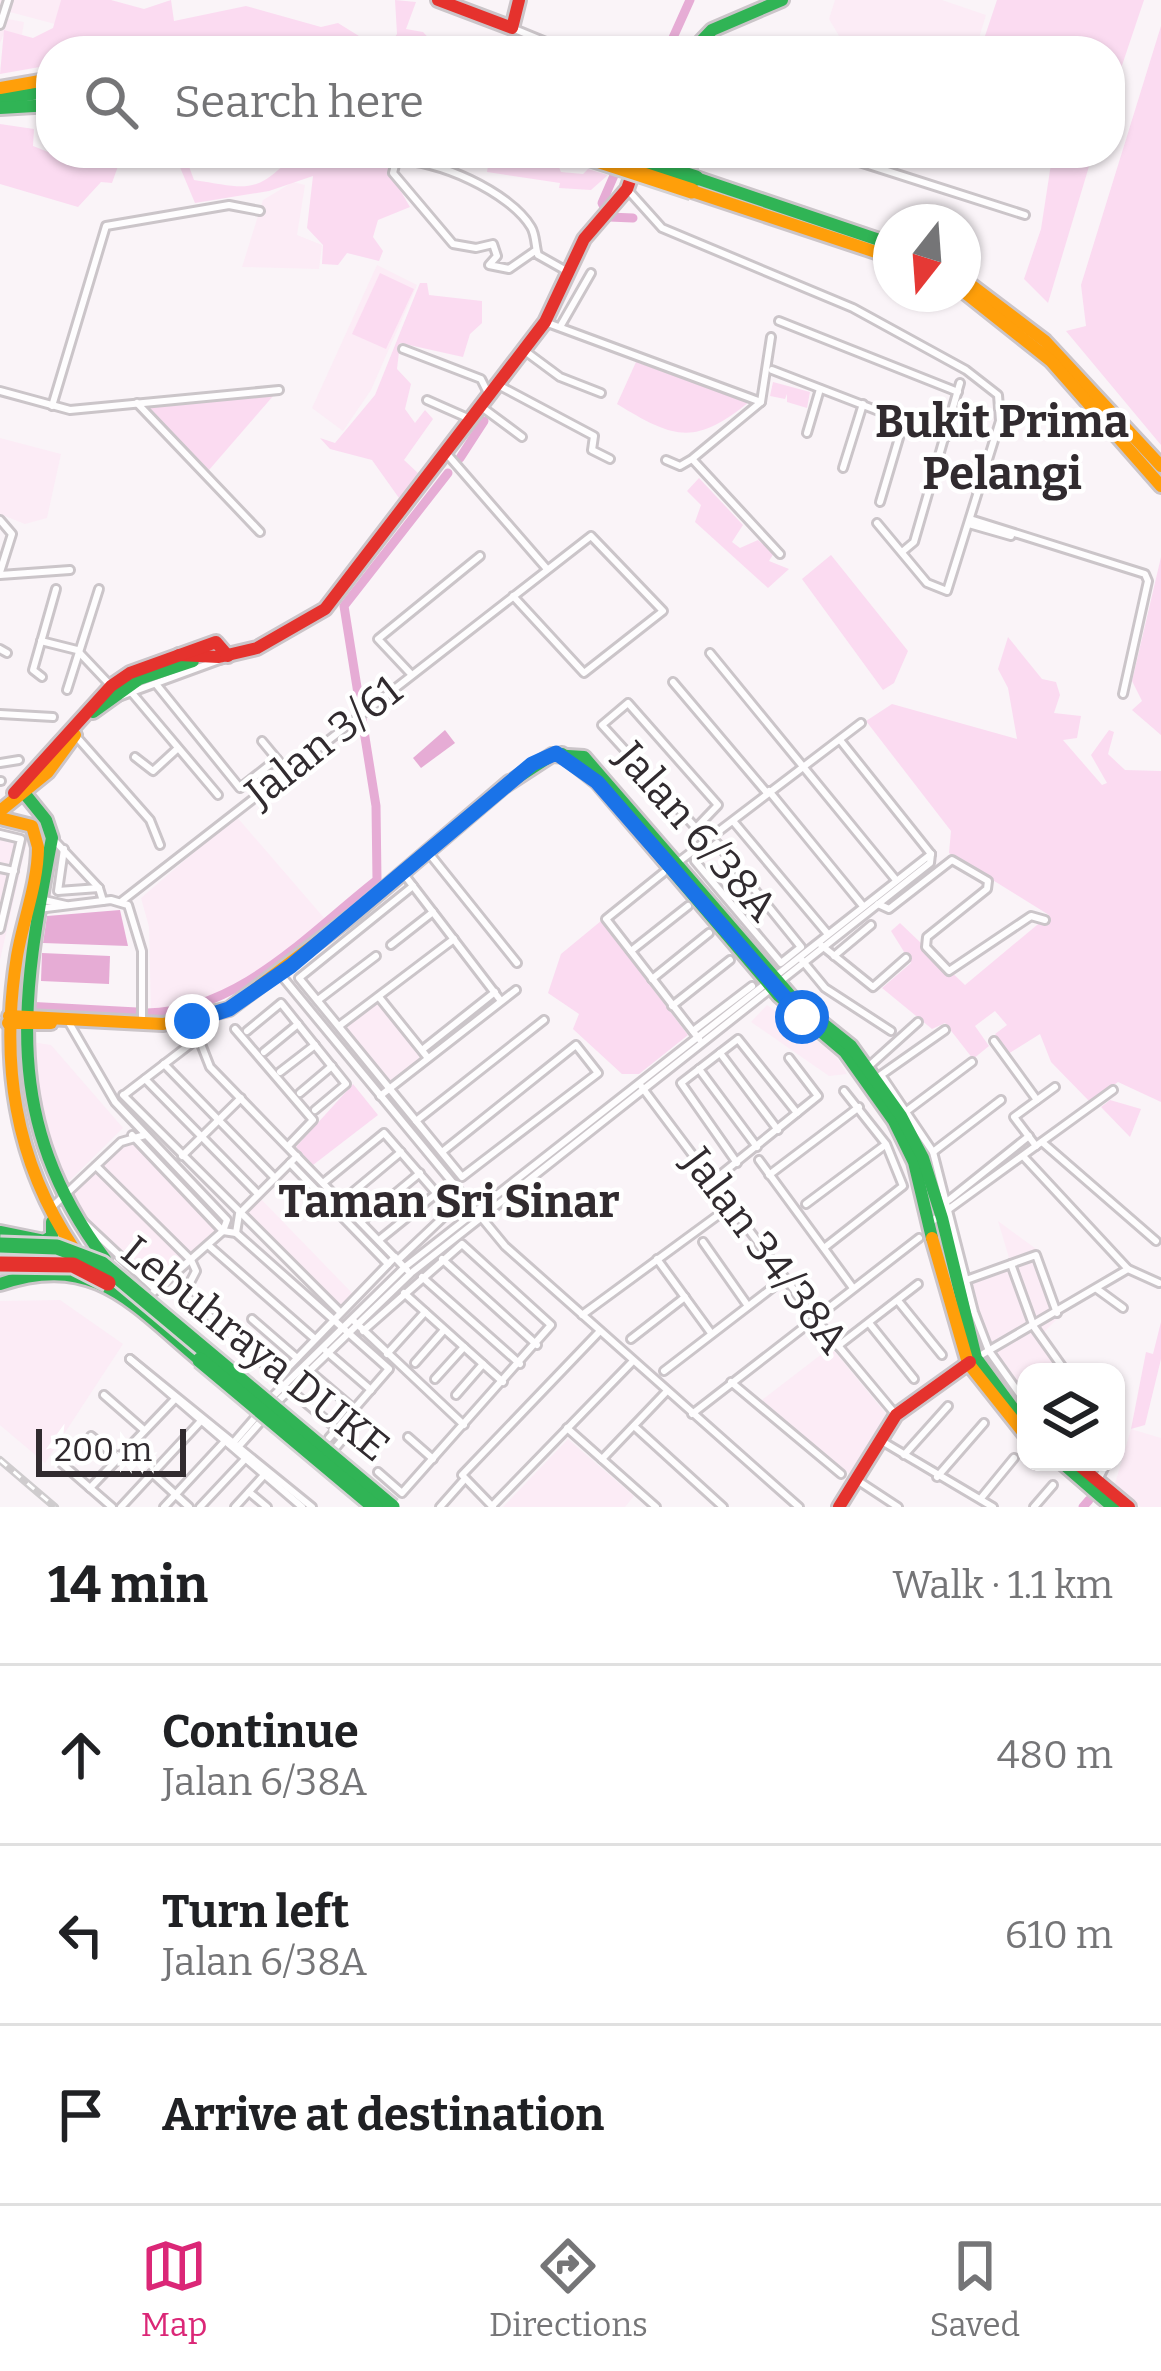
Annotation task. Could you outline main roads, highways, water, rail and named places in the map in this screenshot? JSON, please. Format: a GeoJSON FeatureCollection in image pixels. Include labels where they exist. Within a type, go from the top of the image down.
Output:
{"type":"FeatureCollection","features":[{"type":"Feature","properties":{"kind":"main road"},"geometry":{"type":"LineString","coordinates":[[438,0],[512,28],[518,0]]}},
{"type":"Feature","properties":{"kind":"main road"},"geometry":{"type":"LineString","coordinates":[[706,36],[782,0]]}},
{"type":"Feature","properties":{"kind":"main road"},"geometry":{"type":"LineString","coordinates":[[0,88],[36,82]]}},
{"type":"Feature","properties":{"kind":"main road"},"geometry":{"type":"LineString","coordinates":[[0,98],[36,93]]}},
{"type":"Feature","properties":{"kind":"main road"},"geometry":{"type":"LineString","coordinates":[[0,108],[36,106]]}},
{"type":"Feature","properties":{"kind":"main road"},"geometry":{"type":"LineString","coordinates":[[632,168],[873,239]]}},
{"type":"Feature","properties":{"kind":"main road"},"geometry":{"type":"LineString","coordinates":[[10,789],[111,686],[193,660],[227,657],[296,632],[325,609],[524,351],[553,325],[568,277],[605,212],[627,189],[635,168]]}},
{"type":"Feature","properties":{"kind":"main road"},"geometry":{"type":"LineString","coordinates":[[653,168],[873,250]]}},
{"type":"Feature","properties":{"kind":"main road"},"geometry":{"type":"LineString","coordinates":[[981,290],[1060,351],[1161,466]]}},
{"type":"Feature","properties":{"kind":"main road"},"geometry":{"type":"LineString","coordinates":[[981,305],[1051,361],[1161,486]]}},
{"type":"Feature","properties":{"kind":"main road"},"geometry":{"type":"LineString","coordinates":[[14,1022],[25,952],[22,915],[58,844],[40,811],[37,793],[48,772],[101,704],[140,677],[193,660],[218,642],[227,657]]}},
{"type":"Feature","properties":{"kind":"main road","name":"Jalan 6/38A"},"geometry":{"type":"LineString","coordinates":[[14,1022],[192,1021],[229,1009],[408,879],[428,852],[506,785],[532,764],[556,753],[588,766],[769,982],[869,1073],[911,1130],[942,1217],[950,1311],[978,1357]]}},
{"type":"Feature","properties":{"kind":"main road"},"geometry":{"type":"LineString","coordinates":[[10,789],[48,772]]}},
{"type":"Feature","properties":{"kind":"main road"},"geometry":{"type":"LineString","coordinates":[[10,789],[40,811]]}},
{"type":"Feature","properties":{"kind":"main road"},"geometry":{"type":"LineString","coordinates":[[2,821],[21,808],[10,789]]}},
{"type":"Feature","properties":{"kind":"main road"},"geometry":{"type":"LineString","coordinates":[[2,821],[32,826],[39,838],[22,915],[6,1125],[18,1162],[105,1278]]}},
{"type":"Feature","properties":{"kind":"main road"},"geometry":{"type":"LineString","coordinates":[[0,1233],[50,1239],[55,1209]]}},
{"type":"Feature","properties":{"kind":"main road"},"geometry":{"type":"LineString","coordinates":[[55,1209],[67,1228],[397,1502]]}},
{"type":"Feature","properties":{"kind":"main road"},"geometry":{"type":"LineString","coordinates":[[0,1233],[57,1247]]}},
{"type":"Feature","properties":{"kind":"main road"},"geometry":{"type":"LineString","coordinates":[[0,1281],[45,1255],[36,1239]]}},
{"type":"Feature","properties":{"kind":"main road","name":"Lebuhraya DUKE"},"geometry":{"type":"LineString","coordinates":[[0,1245],[57,1247],[95,1260],[397,1502]]}},
{"type":"Feature","properties":{"kind":"main road"},"geometry":{"type":"LineString","coordinates":[[31,1266],[69,1260],[105,1278],[274,1399],[374,1507]]}},
{"type":"Feature","properties":{"kind":"main road","name":"Lebuhraya DUKE"},"geometry":{"type":"LineString","coordinates":[[0,1264],[78,1266],[105,1278],[374,1507]]}},
{"type":"Feature","properties":{"kind":"main road"},"geometry":{"type":"LineString","coordinates":[[0,1281],[65,1272],[105,1278]]}},
{"type":"Feature","properties":{"kind":"main road"},"geometry":{"type":"LineString","coordinates":[[843,1504],[849,1477],[896,1415],[978,1357]]}},
{"type":"Feature","properties":{"kind":"main road"},"geometry":{"type":"LineString","coordinates":[[978,1357],[1017,1413]]}},
{"type":"Feature","properties":{"kind":"main road"},"geometry":{"type":"LineString","coordinates":[[978,1357],[1017,1421]]}},
{"type":"Feature","properties":{"kind":"main road"},"geometry":{"type":"LineString","coordinates":[[1104,1479],[1129,1507]]}},
{"type":"Feature","properties":{"kind":"waterway"},"geometry":{"type":"LineString","coordinates":[[674,36],[690,0]]}},
{"type":"Feature","properties":{"kind":"waterway"},"geometry":{"type":"LineString","coordinates":[[617,168],[602,203],[609,217],[633,218]]}},
{"type":"Feature","properties":{"kind":"waterway"},"geometry":{"type":"LineString","coordinates":[[460,458],[484,421]]}},
{"type":"Feature","properties":{"kind":"waterway"},"geometry":{"type":"LineString","coordinates":[[147,1013],[181,1009],[242,984],[377,880],[376,806],[344,606],[448,473]]}},
{"type":"Feature","properties":{"kind":"waterway"},"geometry":{"type":"LineString","coordinates":[[25,1006],[137,1012]]}},
{"type":"Feature","properties":{"kind":"waterway"},"geometry":{"type":"LineString","coordinates":[[1083,1507],[1089,1500]]}},
{"type":"Feature","properties":{"kind":"railway"},"geometry":{"type":"LineString","coordinates":[[0,1460],[55,1507]]}},
{"type":"Feature","properties":{"kind":"district","name":"Bukit Prima Pelangi"},"geometry":{"type":"Point","coordinates":[1002,447]}},
{"type":"Feature","properties":{"kind":"district","name":"Taman Sri Sinar"},"geometry":{"type":"Point","coordinates":[449,1201]}}]}
